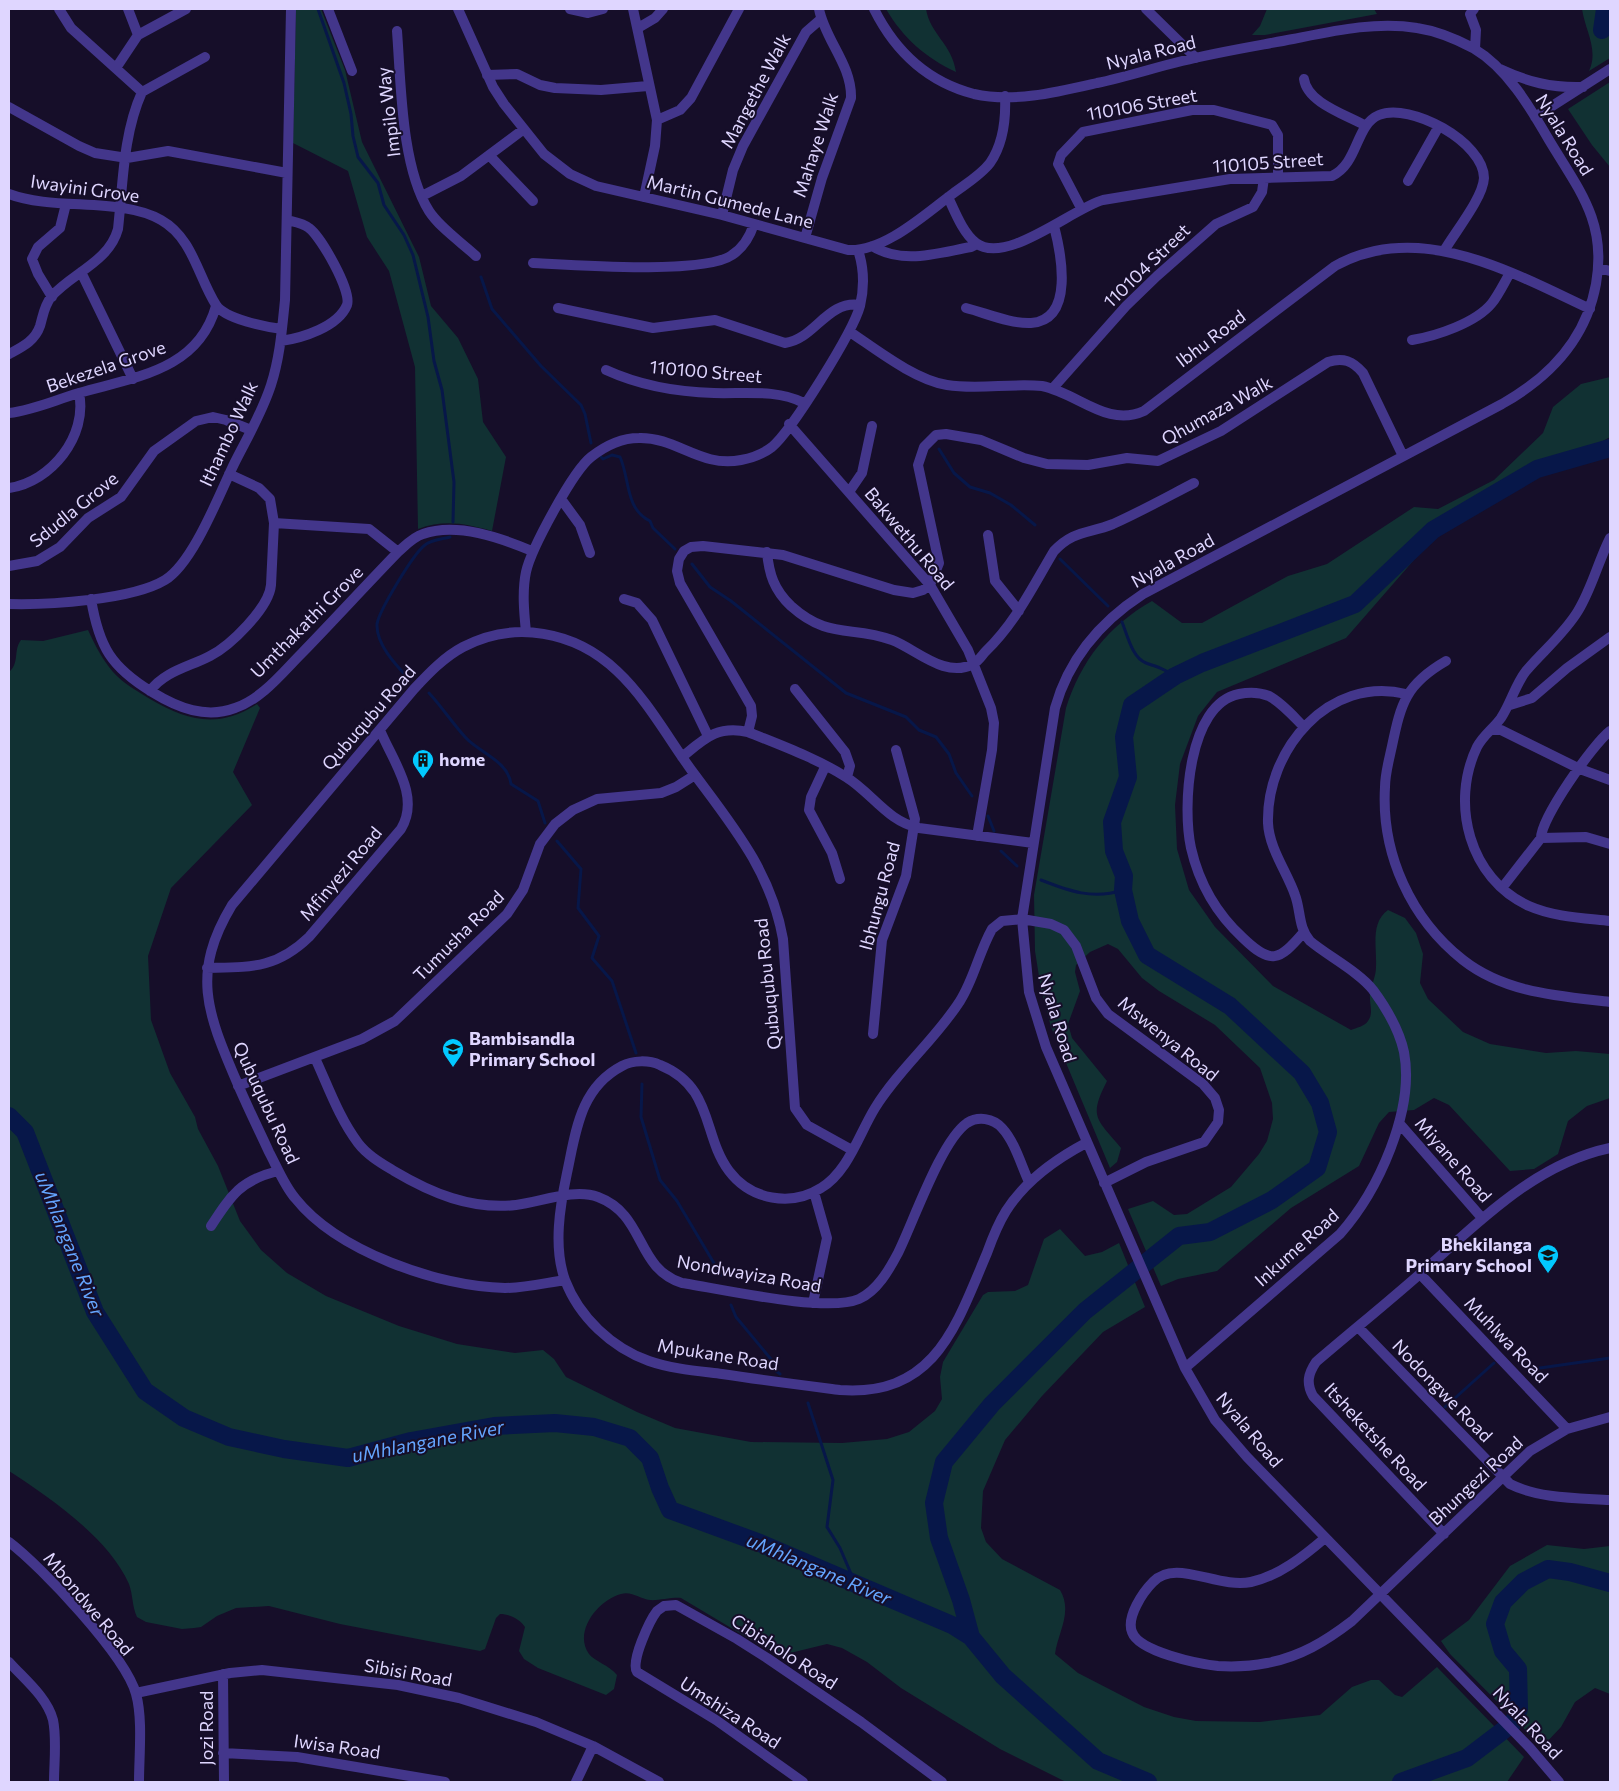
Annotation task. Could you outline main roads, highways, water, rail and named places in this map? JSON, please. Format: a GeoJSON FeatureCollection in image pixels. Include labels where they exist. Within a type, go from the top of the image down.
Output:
{"type":"FeatureCollection","features":[{"type":"Feature","properties":{"kind":"waterway"},"geometry":{"type":"LineString","coordinates":[[318,9],[344,83],[358,157],[378,183],[384,205],[404,235],[413,255],[428,317],[434,361],[442,390],[454,482],[453,522]]}},
{"type":"Feature","properties":{"kind":"waterway"},"geometry":{"type":"LineString","coordinates":[[1602,30],[1605,9]]}},
{"type":"Feature","properties":{"kind":"waterway"},"geometry":{"type":"LineString","coordinates":[[481,277],[492,309],[541,366],[581,405],[585,414],[591,443]]}},
{"type":"Feature","properties":{"kind":"waterway"},"geometry":{"type":"LineString","coordinates":[[971,1637],[961,1600],[939,1538],[934,1503],[944,1462],[992,1404],[1085,1311],[1179,1236],[1210,1232],[1272,1200],[1317,1168],[1328,1132],[1320,1103],[1302,1073],[1230,1006],[1147,955],[1130,921],[1123,890],[1124,876],[1114,851],[1112,822],[1128,777],[1124,737],[1132,705],[1175,676],[1202,663],[1355,604],[1433,530],[1537,469],[1610,448]]}},
{"type":"Feature","properties":{"kind":"waterway"},"geometry":{"type":"LineString","coordinates":[[939,449],[954,473],[970,487],[990,493],[1011,505],[1035,525]]}},
{"type":"Feature","properties":{"kind":"waterway"},"geometry":{"type":"LineString","coordinates":[[601,457],[603,459],[612,455],[620,457],[629,493],[636,509],[650,521],[653,528],[675,549]]}},
{"type":"Feature","properties":{"kind":"waterway"},"geometry":{"type":"LineString","coordinates":[[410,680],[384,647],[380,640],[377,624],[390,596],[420,550],[430,542],[450,537]]}},
{"type":"Feature","properties":{"kind":"waterway"},"geometry":{"type":"LineString","coordinates":[[1060,559],[1108,606]]}},
{"type":"Feature","properties":{"kind":"waterway"},"geometry":{"type":"LineString","coordinates":[[692,564],[710,587],[731,601],[846,693],[906,717],[919,730],[936,737],[949,754],[956,773],[972,796]]}},
{"type":"Feature","properties":{"kind":"waterway"},"geometry":{"type":"LineString","coordinates":[[1122,622],[1137,656],[1146,663],[1161,668],[1175,676]]}},
{"type":"Feature","properties":{"kind":"waterway"},"geometry":{"type":"LineString","coordinates":[[429,693],[466,738],[505,769],[511,784],[538,801],[545,823]]}},
{"type":"Feature","properties":{"kind":"waterway"},"geometry":{"type":"LineString","coordinates":[[988,816],[994,831]]}},
{"type":"Feature","properties":{"kind":"waterway"},"geometry":{"type":"LineString","coordinates":[[557,841],[581,869],[578,908],[599,936],[592,958],[612,981],[636,1053]]}},
{"type":"Feature","properties":{"kind":"waterway"},"geometry":{"type":"LineString","coordinates":[[1001,851],[1017,866]]}},
{"type":"Feature","properties":{"kind":"waterway"},"geometry":{"type":"LineString","coordinates":[[1041,880],[1081,893],[1101,894],[1123,890]]}},
{"type":"Feature","properties":{"kind":"waterway"},"geometry":{"type":"LineString","coordinates":[[642,1084],[641,1117],[660,1180],[677,1201],[721,1275]]}},
{"type":"Feature","properties":{"kind":"waterway","name":"uMhlangane River"},"geometry":{"type":"LineString","coordinates":[[9,1116],[25,1132],[95,1312],[145,1391],[184,1418],[229,1437],[284,1449],[348,1458],[411,1441],[494,1426],[555,1423],[594,1427],[630,1438],[650,1458],[670,1510],[760,1543],[952,1625],[971,1637],[1003,1676],[1098,1761],[1148,1782]]}},
{"type":"Feature","properties":{"kind":"waterway"},"geometry":{"type":"LineString","coordinates":[[731,1305],[736,1317],[775,1364],[776,1371],[780,1374]]}},
{"type":"Feature","properties":{"kind":"waterway"},"geometry":{"type":"LineString","coordinates":[[1533,1369],[1610,1358]]}},
{"type":"Feature","properties":{"kind":"waterway"},"geometry":{"type":"LineString","coordinates":[[1445,1407],[1494,1363]]}},
{"type":"Feature","properties":{"kind":"waterway"},"geometry":{"type":"LineString","coordinates":[[808,1403],[833,1480],[827,1527],[840,1548],[855,1583]]}},
{"type":"Feature","properties":{"kind":"waterway","name":"uMhlangane River"},"geometry":{"type":"LineString","coordinates":[[1401,1782],[1467,1758],[1513,1723],[1519,1709],[1518,1669],[1503,1651],[1495,1624],[1503,1602],[1523,1582],[1548,1569],[1570,1572],[1610,1583]]}},
{"type":"Feature","properties":{"kind":"place","name":"home"},"geometry":{"type":"Point","coordinates":[423,779]}},
{"type":"Feature","properties":{"kind":"place","name":"Bambisandla Primary School"},"geometry":{"type":"Point","coordinates":[453,1068]}},
{"type":"Feature","properties":{"kind":"place","name":"Bhekilanga Primary School"},"geometry":{"type":"Point","coordinates":[1548,1274]}}]}
